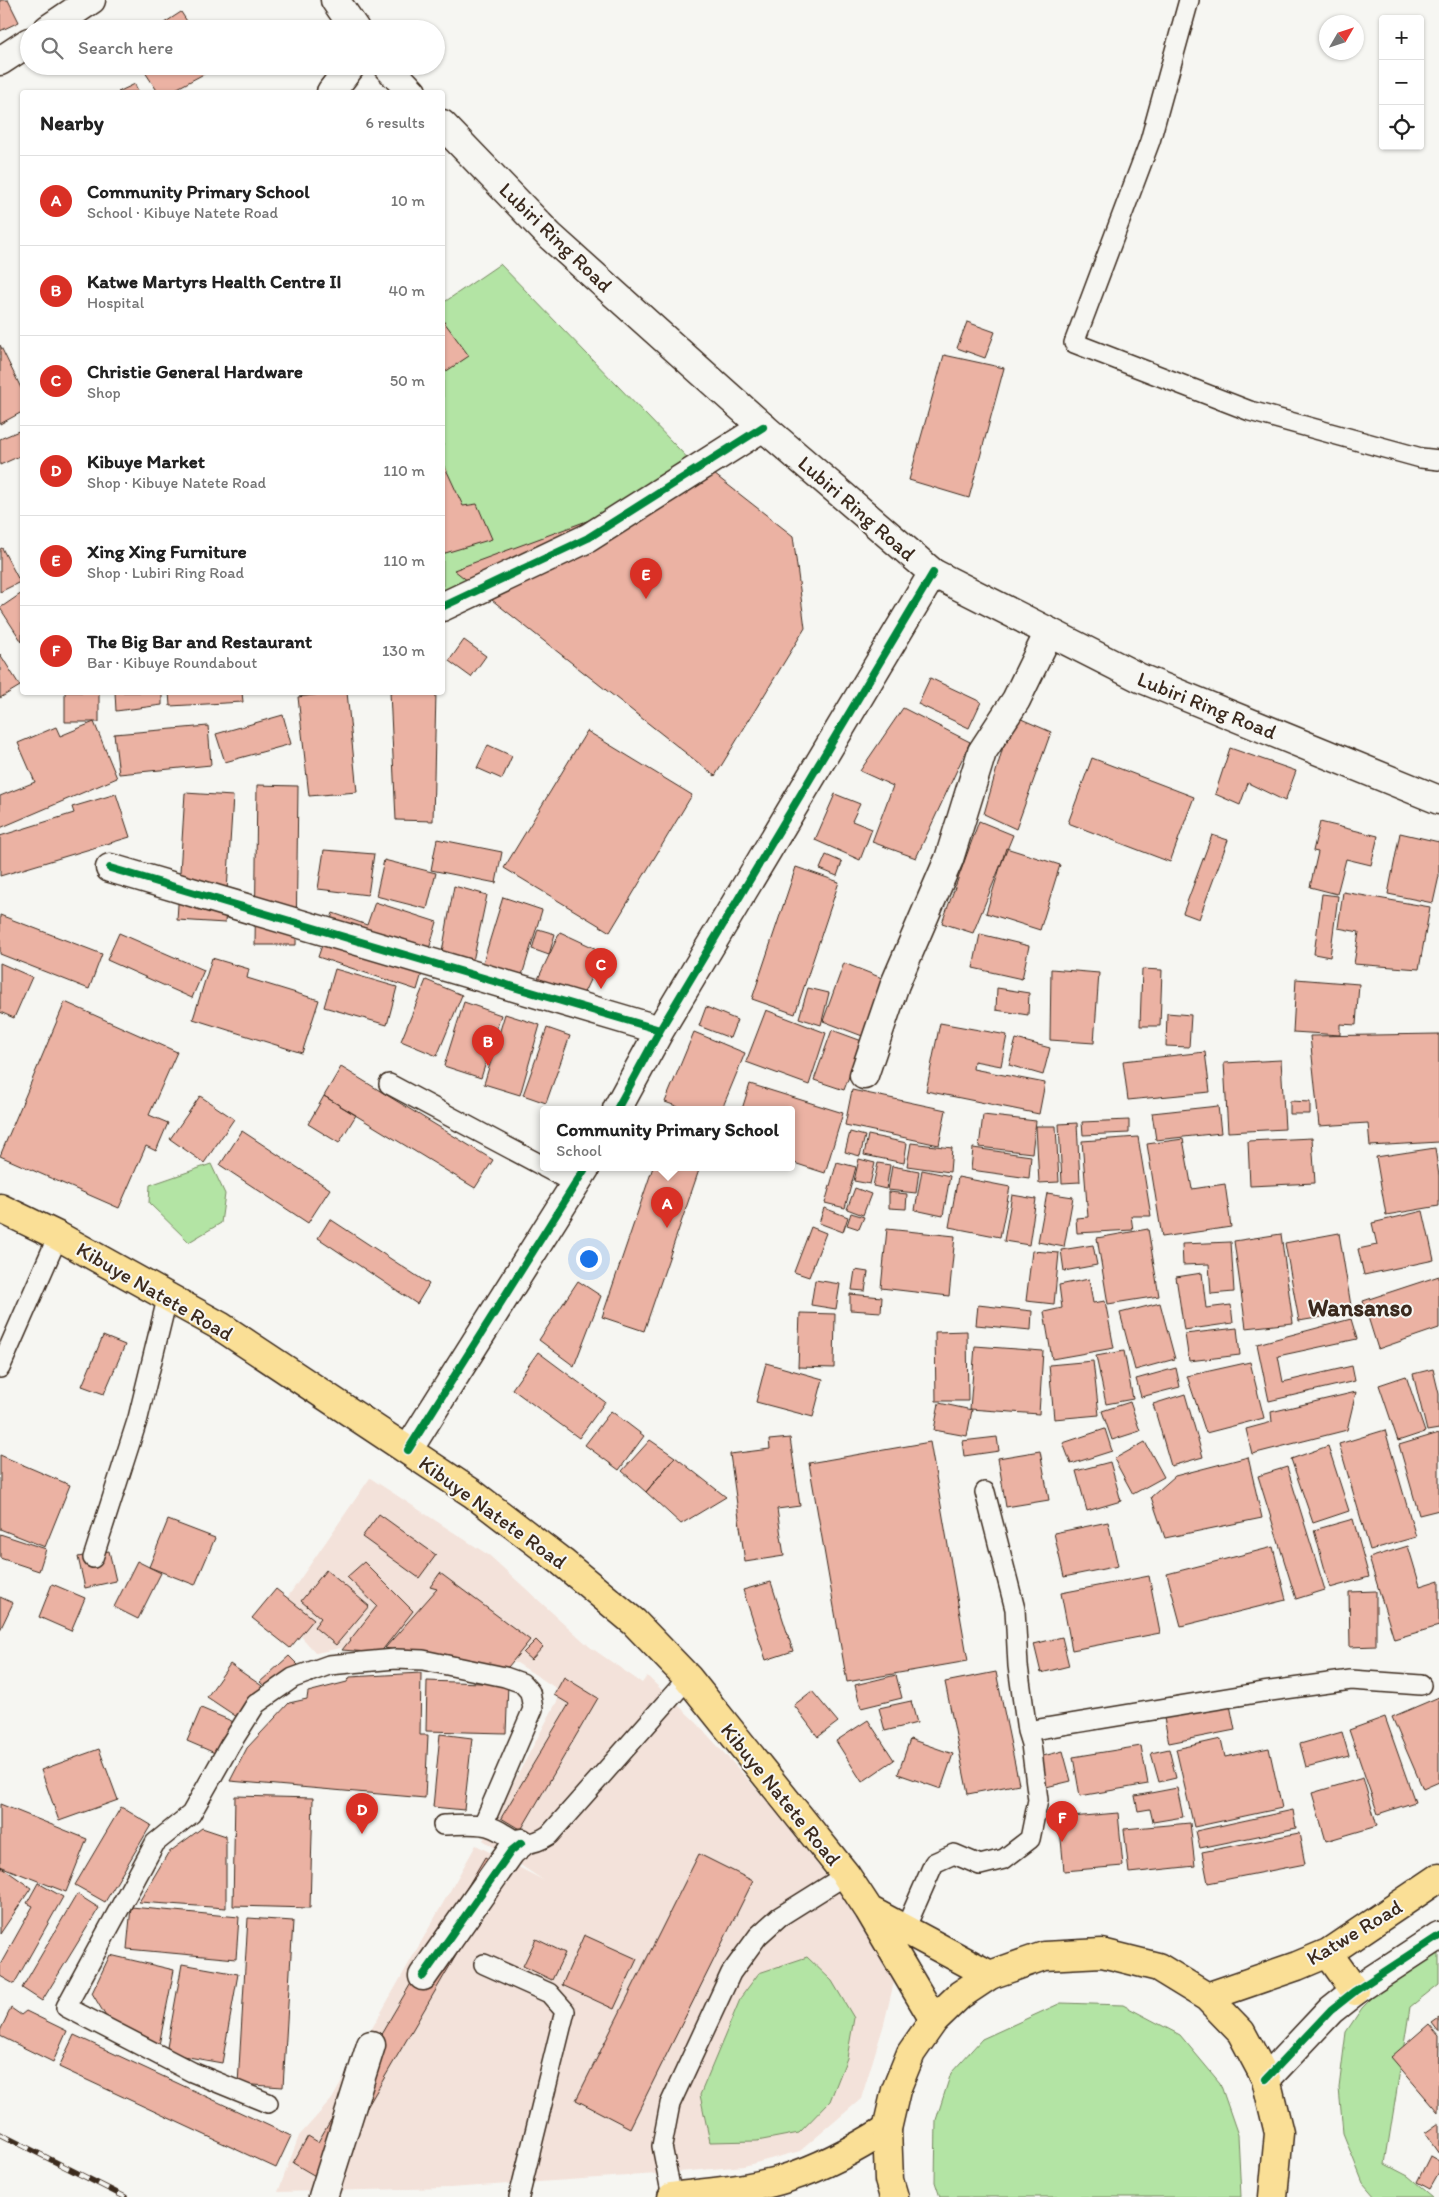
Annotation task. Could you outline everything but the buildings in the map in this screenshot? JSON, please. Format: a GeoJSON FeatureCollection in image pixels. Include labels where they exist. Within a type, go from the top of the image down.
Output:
{"type":"FeatureCollection","features":[{"type":"Feature","properties":{"kind":"main road","name":"Kibuye Natete Road"},"geometry":{"type":"LineString","coordinates":[[0,1208],[58,1236],[168,1295],[220,1326],[472,1493],[562,1562],[634,1622],[688,1678],[846,1875],[869,1910],[934,2020]]}},
{"type":"Feature","properties":{"kind":"main road","name":"Katwe Road"},"geometry":{"type":"LineString","coordinates":[[1207,1998],[1328,1953],[1439,1878]]}},
{"type":"Feature","properties":{"kind":"main road"},"geometry":{"type":"LineString","coordinates":[[869,1910],[990,1975]]}},
{"type":"Feature","properties":{"kind":"main road"},"geometry":{"type":"LineString","coordinates":[[894,2197],[889,2180],[887,2129],[896,2090],[911,2053],[934,2020],[960,1995],[990,1975],[1044,1956],[1102,1953],[1158,1968],[1207,1998],[1241,2032],[1266,2079],[1279,2133],[1273,2197]]}},
{"type":"Feature","properties":{"kind":"main road"},"geometry":{"type":"LineString","coordinates":[[1328,1953],[1355,1991]]}},
{"type":"Feature","properties":{"kind":"main road"},"geometry":{"type":"LineString","coordinates":[[672,2197],[751,2187],[787,2188],[887,2129]]}},
{"type":"Feature","properties":{"kind":"street"},"geometry":{"type":"LineString","coordinates":[[61,20],[91,0]]}},
{"type":"Feature","properties":{"kind":"street"},"geometry":{"type":"LineString","coordinates":[[335,0],[349,20]]}},
{"type":"Feature","properties":{"kind":"street"},"geometry":{"type":"LineString","coordinates":[[0,61],[20,48]]}},
{"type":"Feature","properties":{"kind":"street"},"geometry":{"type":"LineString","coordinates":[[333,90],[344,75]]}},
{"type":"Feature","properties":{"kind":"street"},"geometry":{"type":"LineString","coordinates":[[396,75],[410,90]]}},
{"type":"Feature","properties":{"kind":"street","name":"Lubiri Ring Road"},"geometry":{"type":"LineString","coordinates":[[445,127],[550,236],[763,426],[933,573],[1140,678],[1439,800]]}},
{"type":"Feature","properties":{"kind":"street"},"geometry":{"type":"LineString","coordinates":[[445,606],[588,538],[763,426]]}},
{"type":"Feature","properties":{"kind":"street"},"geometry":{"type":"LineString","coordinates":[[619,1106],[660,1030],[933,573]]}},
{"type":"Feature","properties":{"kind":"street"},"geometry":{"type":"LineString","coordinates":[[864,1075],[895,984],[949,858],[982,752],[1016,700],[1049,632]]}},
{"type":"Feature","properties":{"kind":"street"},"geometry":{"type":"LineString","coordinates":[[110,868],[660,1030]]}},
{"type":"Feature","properties":{"kind":"street"},"geometry":{"type":"LineString","coordinates":[[408,1450],[581,1175]]}},
{"type":"Feature","properties":{"kind":"street"},"geometry":{"type":"LineString","coordinates":[[423,1976],[511,1851],[521,1843]]}},
{"type":"Feature","properties":{"kind":"street"},"geometry":{"type":"LineString","coordinates":[[1266,2079],[1306,2035],[1355,1991],[1439,1936]]}},
{"type":"Feature","properties":{"kind":"street"},"geometry":{"type":"LineString","coordinates":[[323,2197],[371,2045]]}},
{"type":"Feature","properties":{"kind":"lane"},"geometry":{"type":"LineString","coordinates":[[1189,0],[1150,141],[1074,343],[1250,410],[1421,458],[1439,460]]}},
{"type":"Feature","properties":{"kind":"lane"},"geometry":{"type":"LineString","coordinates":[[390,1084],[540,1164]]}},
{"type":"Feature","properties":{"kind":"lane"},"geometry":{"type":"LineString","coordinates":[[565,1171],[581,1175]]}},
{"type":"Feature","properties":{"kind":"lane"},"geometry":{"type":"LineString","coordinates":[[0,1368],[58,1236]]}},
{"type":"Feature","properties":{"kind":"lane"},"geometry":{"type":"LineString","coordinates":[[93,1558],[138,1418],[168,1295]]}},
{"type":"Feature","properties":{"kind":"lane"},"geometry":{"type":"LineString","coordinates":[[905,1929],[934,1863],[954,1854],[980,1865],[1004,1859],[1030,1839],[1038,1800],[1018,1666],[1015,1609],[985,1492]]}},
{"type":"Feature","properties":{"kind":"lane"},"geometry":{"type":"LineString","coordinates":[[268,2103],[192,2072],[66,2008],[155,1843],[191,1814],[256,1704],[293,1678],[328,1665],[394,1659],[423,1660],[505,1677],[522,1683],[530,1692],[533,1709],[483,1824]]}},
{"type":"Feature","properties":{"kind":"lane"},"geometry":{"type":"LineString","coordinates":[[443,1825],[483,1824],[521,1843],[539,1842],[550,1835],[688,1678]]}},
{"type":"Feature","properties":{"kind":"lane"},"geometry":{"type":"LineString","coordinates":[[1027,1731],[1263,1692],[1351,1680],[1421,1685]]}},
{"type":"Feature","properties":{"kind":"lane"},"geometry":{"type":"LineString","coordinates":[[672,2197],[662,2146],[670,2104],[731,1973],[758,1936],[779,1917],[846,1875]]}},
{"type":"Feature","properties":{"kind":"lane"},"geometry":{"type":"LineString","coordinates":[[484,1964],[549,1993],[566,2011],[519,2197]]}},
{"type":"Feature","properties":{"kind":"shaded area"},"geometry":{"type":"Polygon","coordinates":[[[370,1478],[490,1556],[590,1647],[642,1683],[647,1676],[696,1722],[770,1804],[845,1900],[894,1982],[884,2024],[861,2099],[800,2151],[744,2166],[657,2174],[450,2188],[278,2192],[299,2136],[332,2099],[476,1845],[543,1880],[483,1840],[562,1692],[517,1663],[361,1644],[316,1653],[278,1611],[370,1478]]]}},
{"type":"Feature","properties":{"kind":"green space"},"geometry":{"type":"Polygon","coordinates":[[[500,264],[704,475],[445,602],[445,302],[500,264]]]}},
{"type":"Feature","properties":{"kind":"green space"},"geometry":{"type":"Polygon","coordinates":[[[211,1164],[225,1194],[221,1223],[189,1242],[149,1203],[150,1185],[211,1164]]]}},
{"type":"Feature","properties":{"kind":"green space"},"geometry":{"type":"Polygon","coordinates":[[[1439,1951],[1439,1984],[1410,2007],[1385,2164],[1408,2176],[1433,2197],[1375,2197],[1363,2183],[1343,2133],[1339,2088],[1346,2032],[1362,2008],[1387,1983],[1439,1951]]]}},
{"type":"Feature","properties":{"kind":"green space"},"geometry":{"type":"Polygon","coordinates":[[[807,1957],[832,1981],[854,2018],[847,2058],[830,2101],[799,2133],[757,2141],[710,2142],[700,2095],[741,1997],[759,1973],[807,1957]]]}},
{"type":"Feature","properties":{"kind":"green space"},"geometry":{"type":"Polygon","coordinates":[[[1061,2003],[1123,2005],[1180,2035],[1220,2083],[1238,2135],[1241,2197],[940,2197],[935,2182],[936,2120],[951,2073],[982,2039],[1061,2003]]]}},
{"type":"Feature","properties":{"kind":"railway"},"geometry":{"type":"LineString","coordinates":[[0,2134],[125,2197]]}},
{"type":"Feature","properties":{"kind":"cycle path"},"geometry":{"type":"LineString","coordinates":[[445,606],[588,538],[763,427]]}},
{"type":"Feature","properties":{"kind":"cycle path"},"geometry":{"type":"LineString","coordinates":[[619,1106],[660,1030],[933,573]]}},
{"type":"Feature","properties":{"kind":"cycle path"},"geometry":{"type":"LineString","coordinates":[[110,868],[660,1030]]}},
{"type":"Feature","properties":{"kind":"cycle path"},"geometry":{"type":"LineString","coordinates":[[408,1450],[583,1171]]}},
{"type":"Feature","properties":{"kind":"cycle path"},"geometry":{"type":"LineString","coordinates":[[423,1976],[511,1851],[521,1843]]}},
{"type":"Feature","properties":{"kind":"cycle path"},"geometry":{"type":"LineString","coordinates":[[1266,2079],[1331,2010],[1355,1991],[1439,1936]]}},
{"type":"Feature","properties":{"kind":"place","name":"Xing Xing Furniture"},"geometry":{"type":"Point","coordinates":[646,599]}},
{"type":"Feature","properties":{"kind":"place","name":"Christie General Hardware"},"geometry":{"type":"Point","coordinates":[601,989]}},
{"type":"Feature","properties":{"kind":"place","name":"Katwe Martyrs Health Centre II"},"geometry":{"type":"Point","coordinates":[488,1066]}},
{"type":"Feature","properties":{"kind":"place","name":"Community Primary School"},"geometry":{"type":"Point","coordinates":[667,1228]}},
{"type":"Feature","properties":{"kind":"place","name":"Kibuye Market"},"geometry":{"type":"Point","coordinates":[362,1834]}},
{"type":"Feature","properties":{"kind":"place","name":"The Big Bar and Restaurant"},"geometry":{"type":"Point","coordinates":[1062,1842]}},
{"type":"Feature","properties":{"kind":"district","name":"Wansanso"},"geometry":{"type":"Point","coordinates":[1360,1307]}}]}
